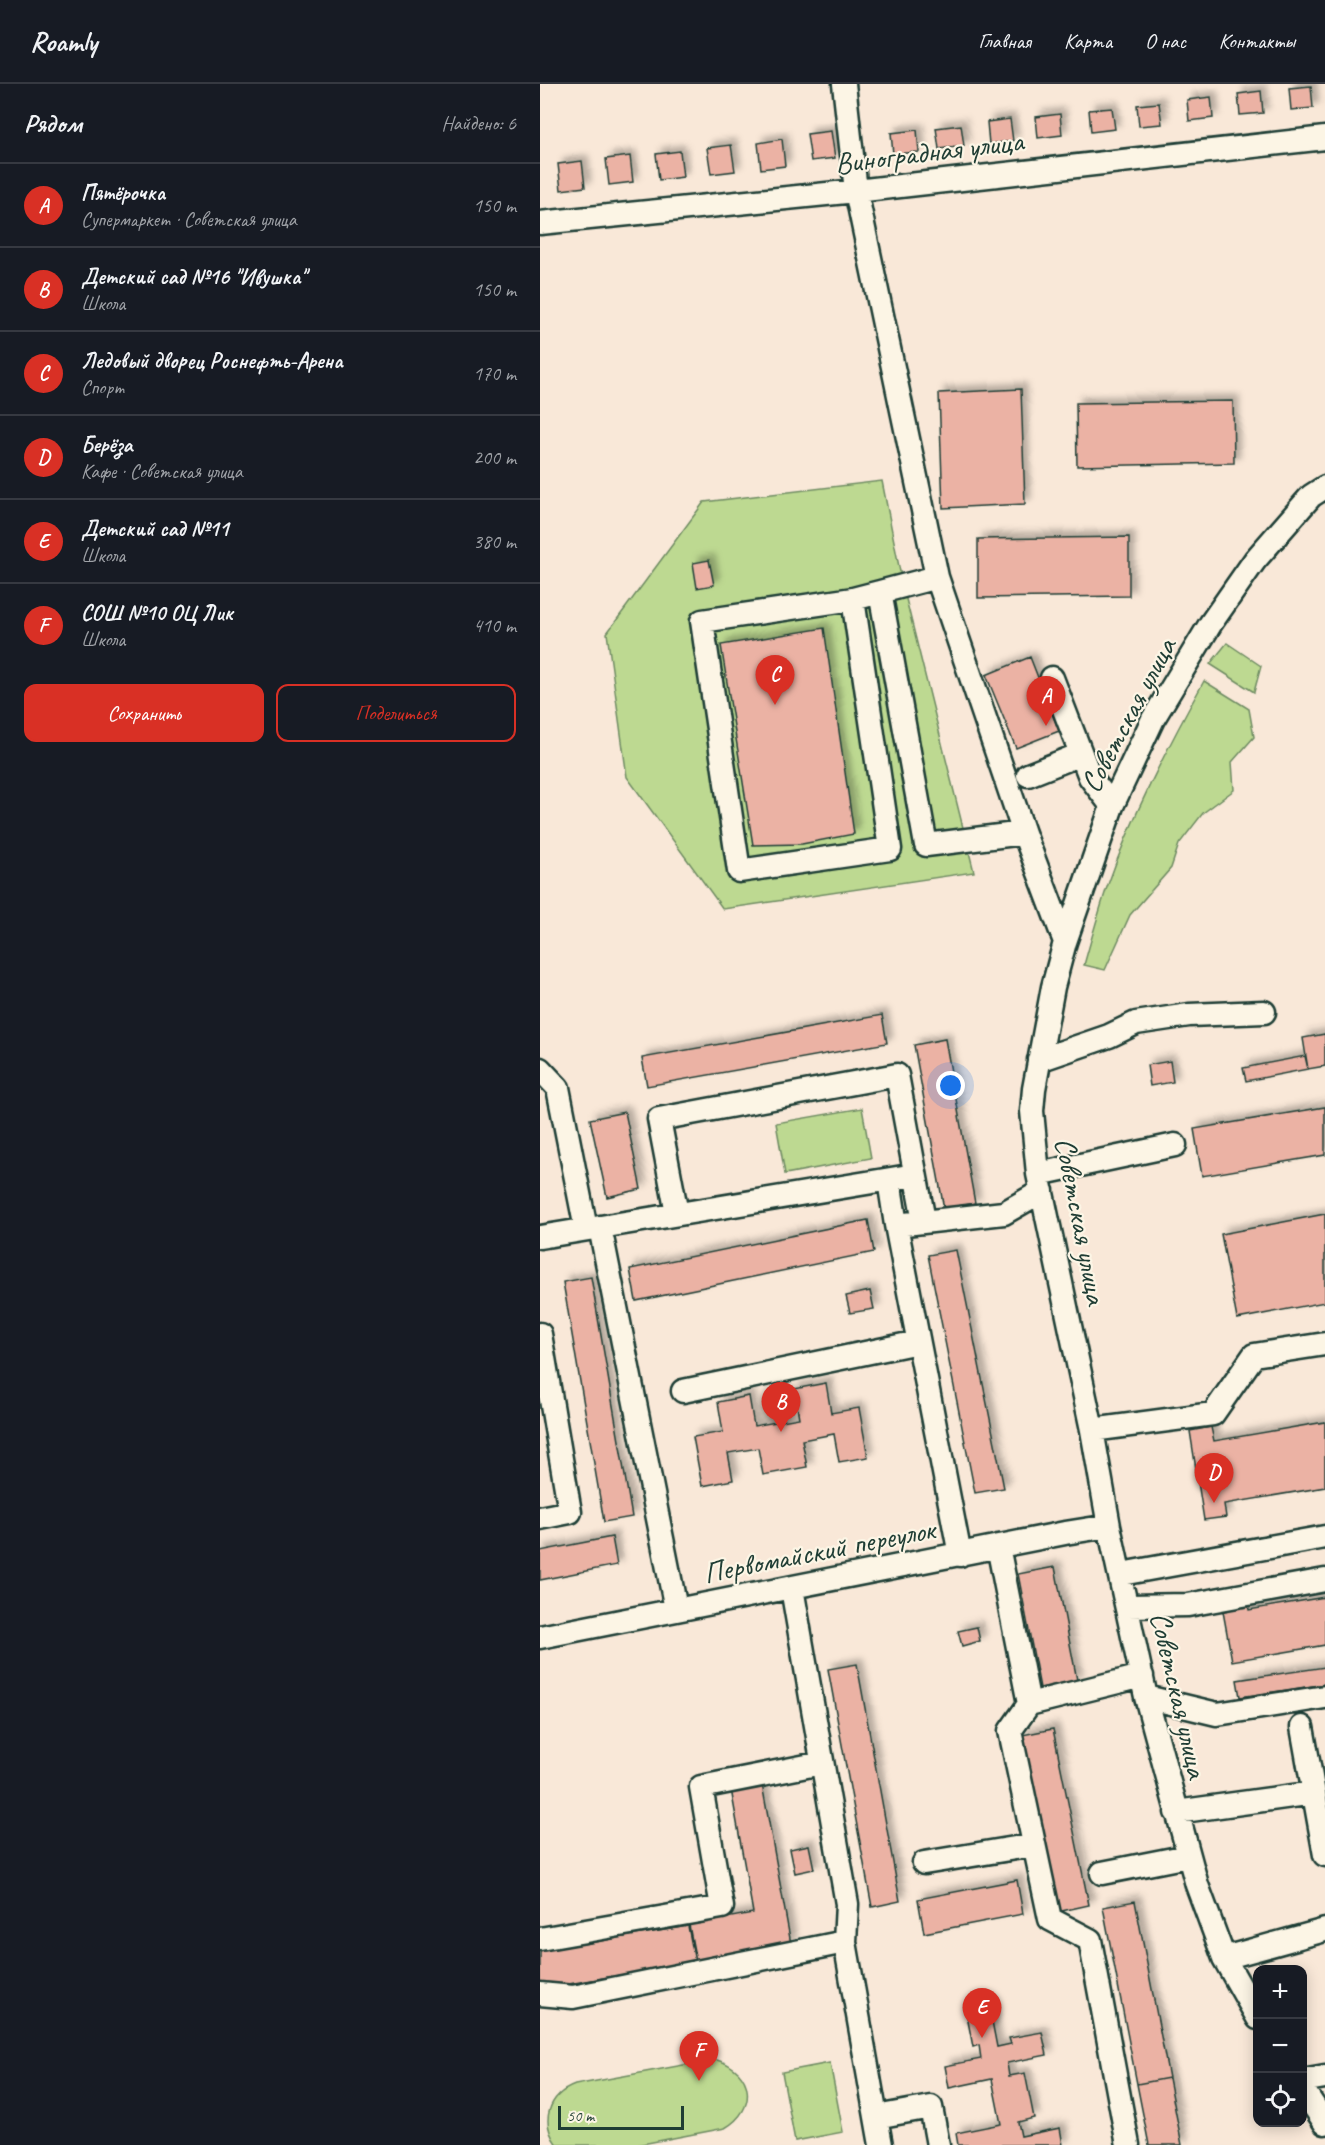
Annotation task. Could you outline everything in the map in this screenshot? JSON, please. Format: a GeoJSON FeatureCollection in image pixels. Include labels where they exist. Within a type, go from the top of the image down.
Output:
{"type":"FeatureCollection","features":[{"type":"Feature","properties":{"kind":"street"},"geometry":{"type":"LineString","coordinates":[[844,84],[856,191],[938,577],[1024,833],[1065,942]]}},
{"type":"Feature","properties":{"kind":"street","name":"Виноградная улица"},"geometry":{"type":"LineString","coordinates":[[540,223],[856,191],[1325,138]]}},
{"type":"Feature","properties":{"kind":"street","name":"Советская улица"},"geometry":{"type":"LineString","coordinates":[[1253,2011],[1224,1958],[1188,1857],[1144,1687],[1109,1526],[1092,1430],[1040,1182],[1032,1111],[1053,987],[1065,942],[1112,806],[1153,719],[1211,623],[1255,560],[1311,496],[1325,487]]}},
{"type":"Feature","properties":{"kind":"street"},"geometry":{"type":"LineString","coordinates":[[938,577],[853,599],[702,621],[739,871],[926,844],[1024,833]]}},
{"type":"Feature","properties":{"kind":"street"},"geometry":{"type":"LineString","coordinates":[[880,592],[926,844]]}},
{"type":"Feature","properties":{"kind":"street"},"geometry":{"type":"LineString","coordinates":[[853,599],[890,849]]}},
{"type":"Feature","properties":{"kind":"street"},"geometry":{"type":"LineString","coordinates":[[1052,678],[1090,777],[1112,806]]}},
{"type":"Feature","properties":{"kind":"street"},"geometry":{"type":"LineString","coordinates":[[1028,775],[1081,754]]}},
{"type":"Feature","properties":{"kind":"street"},"geometry":{"type":"LineString","coordinates":[[1039,1060],[1109,1036],[1136,1023],[1189,1015],[1264,1012]]}},
{"type":"Feature","properties":{"kind":"street"},"geometry":{"type":"LineString","coordinates":[[540,1069],[558,1088],[593,1228],[676,1610]]}},
{"type":"Feature","properties":{"kind":"street"},"geometry":{"type":"LineString","coordinates":[[676,1214],[658,1119],[897,1075],[924,1221]]}},
{"type":"Feature","properties":{"kind":"street"},"geometry":{"type":"LineString","coordinates":[[896,1225],[1004,1213],[1040,1182],[1175,1145]]}},
{"type":"Feature","properties":{"kind":"street"},"geometry":{"type":"LineString","coordinates":[[540,1237],[915,1175]]}},
{"type":"Feature","properties":{"kind":"street"},"geometry":{"type":"LineString","coordinates":[[889,1180],[960,1555]]}},
{"type":"Feature","properties":{"kind":"street"},"geometry":{"type":"LineString","coordinates":[[540,1334],[570,1512],[540,1518]]}},
{"type":"Feature","properties":{"kind":"street"},"geometry":{"type":"LineString","coordinates":[[683,1391],[918,1342]]}},
{"type":"Feature","properties":{"kind":"street"},"geometry":{"type":"LineString","coordinates":[[1092,1430],[1213,1414],[1254,1355],[1325,1344]]}},
{"type":"Feature","properties":{"kind":"street","name":"Первомайский переулок"},"geometry":{"type":"LineString","coordinates":[[540,1637],[1109,1526]]}},
{"type":"Feature","properties":{"kind":"street"},"geometry":{"type":"LineString","coordinates":[[1121,1574],[1325,1537]]}},
{"type":"Feature","properties":{"kind":"street"},"geometry":{"type":"LineString","coordinates":[[998,1546],[1029,1704],[1010,1731],[1050,1919],[1090,1940],[1128,2145]]}},
{"type":"Feature","properties":{"kind":"street"},"geometry":{"type":"LineString","coordinates":[[1128,1606],[1188,1605],[1325,1580]]}},
{"type":"Feature","properties":{"kind":"street"},"geometry":{"type":"LineString","coordinates":[[792,1588],[847,1904],[845,1942],[881,2145]]}},
{"type":"Feature","properties":{"kind":"street"},"geometry":{"type":"LineString","coordinates":[[1029,1704],[1144,1687],[1218,1714],[1325,1697]]}},
{"type":"Feature","properties":{"kind":"street"},"geometry":{"type":"LineString","coordinates":[[1302,1727],[1325,1855]]}},
{"type":"Feature","properties":{"kind":"street"},"geometry":{"type":"LineString","coordinates":[[540,1939],[722,1907],[701,1787],[822,1763]]}},
{"type":"Feature","properties":{"kind":"street"},"geometry":{"type":"LineString","coordinates":[[1176,1812],[1314,1793]]}},
{"type":"Feature","properties":{"kind":"street"},"geometry":{"type":"LineString","coordinates":[[924,1863],[1034,1845]]}},
{"type":"Feature","properties":{"kind":"street"},"geometry":{"type":"LineString","coordinates":[[1102,1873],[1188,1857]]}},
{"type":"Feature","properties":{"kind":"street"},"geometry":{"type":"LineString","coordinates":[[1224,1958],[1325,1930]]}},
{"type":"Feature","properties":{"kind":"street"},"geometry":{"type":"LineString","coordinates":[[540,1994],[573,1997],[845,1942]]}},
{"type":"Feature","properties":{"kind":"street"},"geometry":{"type":"LineString","coordinates":[[1307,2080],[1325,2077]]}},
{"type":"Feature","properties":{"kind":"street"},"geometry":{"type":"LineString","coordinates":[[1307,2096],[1325,2123]]}},
{"type":"Feature","properties":{"kind":"street"},"geometry":{"type":"LineString","coordinates":[[876,2117],[931,2107],[938,2145]]}},
{"type":"Feature","properties":{"kind":"green space"},"geometry":{"type":"Polygon","coordinates":[[[882,481],[903,587],[974,872],[723,909],[627,777],[607,633],[704,502],[882,481]]]}},
{"type":"Feature","properties":{"kind":"green space"},"geometry":{"type":"Polygon","coordinates":[[[1227,643],[1261,666],[1254,692],[1210,664],[1227,643]]]}},
{"type":"Feature","properties":{"kind":"green space"},"geometry":{"type":"Polygon","coordinates":[[[1204,681],[1249,709],[1254,737],[1232,762],[1234,790],[1203,813],[1179,844],[1171,868],[1130,915],[1105,970],[1084,965],[1106,890],[1127,836],[1163,758],[1204,681]]]}},
{"type":"Feature","properties":{"kind":"green space"},"geometry":{"type":"Polygon","coordinates":[[[862,1108],[871,1158],[785,1174],[776,1123],[862,1108]]]}},
{"type":"Feature","properties":{"kind":"green space"},"geometry":{"type":"Polygon","coordinates":[[[717,2060],[729,2065],[738,2073],[747,2091],[747,2101],[743,2111],[725,2128],[637,2145],[557,2145],[552,2136],[548,2119],[553,2102],[558,2095],[575,2085],[717,2060]]]}},
{"type":"Feature","properties":{"kind":"green space"},"geometry":{"type":"Polygon","coordinates":[[[830,2063],[843,2132],[795,2141],[782,2072],[830,2063]]]}},
{"type":"Feature","properties":{"kind":"building"},"geometry":{"type":"Polygon","coordinates":[[[1311,86],[1313,108],[1291,110],[1289,88],[1311,86]]]}},
{"type":"Feature","properties":{"kind":"building"},"geometry":{"type":"Polygon","coordinates":[[[1261,91],[1263,113],[1240,115],[1238,94],[1261,91]]]}},
{"type":"Feature","properties":{"kind":"building"},"geometry":{"type":"Polygon","coordinates":[[[1211,97],[1213,118],[1189,121],[1187,100],[1211,97]]]}},
{"type":"Feature","properties":{"kind":"building"},"geometry":{"type":"Polygon","coordinates":[[[1159,103],[1162,124],[1139,126],[1137,105],[1159,103]]]}},
{"type":"Feature","properties":{"kind":"building"},"geometry":{"type":"Polygon","coordinates":[[[1112,108],[1115,129],[1091,132],[1089,110],[1112,108]]]}},
{"type":"Feature","properties":{"kind":"building"},"geometry":{"type":"Polygon","coordinates":[[[1060,114],[1062,135],[1038,138],[1036,117],[1060,114]]]}},
{"type":"Feature","properties":{"kind":"building"},"geometry":{"type":"Polygon","coordinates":[[[1010,119],[1013,141],[989,144],[987,122],[1010,119]]]}},
{"type":"Feature","properties":{"kind":"building"},"geometry":{"type":"Polygon","coordinates":[[[961,125],[964,146],[939,149],[936,128],[961,125]]]}},
{"type":"Feature","properties":{"kind":"building"},"geometry":{"type":"Polygon","coordinates":[[[917,130],[919,152],[893,154],[891,133],[917,130]]]}},
{"type":"Feature","properties":{"kind":"building"},"geometry":{"type":"Polygon","coordinates":[[[831,131],[835,158],[811,161],[807,134],[831,131]]]}},
{"type":"Feature","properties":{"kind":"building"},"geometry":{"type":"Polygon","coordinates":[[[782,139],[785,166],[761,169],[758,143],[782,139]]]}},
{"type":"Feature","properties":{"kind":"building"},"geometry":{"type":"Polygon","coordinates":[[[731,145],[735,171],[711,174],[707,148],[731,145]]]}},
{"type":"Feature","properties":{"kind":"building"},"geometry":{"type":"Polygon","coordinates":[[[680,151],[683,177],[659,180],[656,154],[680,151]]]}},
{"type":"Feature","properties":{"kind":"building"},"geometry":{"type":"Polygon","coordinates":[[[630,156],[633,182],[609,185],[606,159],[630,156]]]}},
{"type":"Feature","properties":{"kind":"building"},"geometry":{"type":"Polygon","coordinates":[[[582,161],[585,187],[561,190],[558,164],[582,161]]]}},
{"type":"Feature","properties":{"kind":"building"},"geometry":{"type":"Polygon","coordinates":[[[1021,389],[1025,504],[943,508],[939,393],[1021,389]]]}},
{"type":"Feature","properties":{"kind":"building"},"geometry":{"type":"Polygon","coordinates":[[[1233,401],[1234,463],[1077,466],[1076,403],[1233,401]]]}},
{"type":"Feature","properties":{"kind":"building"},"geometry":{"type":"Polygon","coordinates":[[[1129,537],[1129,596],[978,598],[978,539],[1129,537]]]}},
{"type":"Feature","properties":{"kind":"building"},"geometry":{"type":"Polygon","coordinates":[[[709,560],[714,585],[697,588],[693,563],[709,560]]]}},
{"type":"Feature","properties":{"kind":"building"},"geometry":{"type":"Polygon","coordinates":[[[824,628],[854,834],[802,844],[753,845],[721,645],[824,628]]]}},
{"type":"Feature","properties":{"kind":"building"},"geometry":{"type":"Polygon","coordinates":[[[1030,657],[1059,731],[1016,748],[986,675],[1030,657]]]}},
{"type":"Feature","properties":{"kind":"building"},"geometry":{"type":"Polygon","coordinates":[[[882,1015],[887,1043],[647,1086],[642,1058],[882,1015]]]}},
{"type":"Feature","properties":{"kind":"building"},"geometry":{"type":"Polygon","coordinates":[[[1325,1034],[1325,1066],[1308,1069],[1303,1038],[1325,1034]]]}},
{"type":"Feature","properties":{"kind":"building"},"geometry":{"type":"Polygon","coordinates":[[[945,1039],[975,1203],[944,1209],[914,1045],[945,1039]]]}},
{"type":"Feature","properties":{"kind":"building"},"geometry":{"type":"Polygon","coordinates":[[[1305,1056],[1308,1069],[1246,1081],[1243,1068],[1305,1056]]]}},
{"type":"Feature","properties":{"kind":"building"},"geometry":{"type":"Polygon","coordinates":[[[1170,1061],[1173,1082],[1150,1086],[1147,1065],[1170,1061]]]}},
{"type":"Feature","properties":{"kind":"building"},"geometry":{"type":"Polygon","coordinates":[[[1325,1107],[1325,1155],[1202,1176],[1194,1129],[1325,1107]]]}},
{"type":"Feature","properties":{"kind":"building"},"geometry":{"type":"Polygon","coordinates":[[[625,1112],[641,1189],[607,1197],[590,1119],[625,1112]]]}},
{"type":"Feature","properties":{"kind":"building"},"geometry":{"type":"Polygon","coordinates":[[[1325,1214],[1325,1302],[1237,1319],[1221,1234],[1325,1214]]]}},
{"type":"Feature","properties":{"kind":"building"},"geometry":{"type":"Polygon","coordinates":[[[868,1220],[874,1252],[636,1301],[630,1269],[868,1220]]]}},
{"type":"Feature","properties":{"kind":"building"},"geometry":{"type":"Polygon","coordinates":[[[956,1250],[1004,1488],[975,1493],[928,1255],[956,1250]]]}},
{"type":"Feature","properties":{"kind":"building"},"geometry":{"type":"Polygon","coordinates":[[[591,1277],[632,1517],[604,1522],[563,1282],[591,1277]]]}},
{"type":"Feature","properties":{"kind":"building"},"geometry":{"type":"Polygon","coordinates":[[[870,1291],[874,1309],[850,1313],[846,1296],[870,1291]]]}},
{"type":"Feature","properties":{"kind":"building"},"geometry":{"type":"Polygon","coordinates":[[[826,1383],[831,1413],[859,1408],[868,1457],[839,1462],[834,1434],[802,1440],[807,1467],[763,1475],[758,1448],[728,1453],[733,1480],[702,1486],[693,1437],[723,1432],[718,1402],[749,1396],[754,1426],[799,1418],[794,1389],[826,1383]]]}},
{"type":"Feature","properties":{"kind":"building"},"geometry":{"type":"Polygon","coordinates":[[[1325,1422],[1325,1487],[1224,1504],[1226,1517],[1204,1520],[1190,1431],[1211,1427],[1214,1441],[1325,1422]]]}},
{"type":"Feature","properties":{"kind":"building"},"geometry":{"type":"Polygon","coordinates":[[[612,1537],[617,1565],[540,1580],[540,1551],[612,1537]]]}},
{"type":"Feature","properties":{"kind":"building"},"geometry":{"type":"Polygon","coordinates":[[[1055,1567],[1077,1680],[1040,1688],[1018,1574],[1055,1567]]]}},
{"type":"Feature","properties":{"kind":"building"},"geometry":{"type":"Polygon","coordinates":[[[1325,1597],[1325,1645],[1232,1661],[1222,1606],[1247,1601],[1249,1610],[1325,1597]]]}},
{"type":"Feature","properties":{"kind":"building"},"geometry":{"type":"Polygon","coordinates":[[[977,1627],[980,1641],[962,1646],[958,1631],[977,1627]]]}},
{"type":"Feature","properties":{"kind":"building"},"geometry":{"type":"Polygon","coordinates":[[[857,1664],[900,1901],[872,1907],[828,1669],[857,1664]]]}},
{"type":"Feature","properties":{"kind":"building"},"geometry":{"type":"Polygon","coordinates":[[[1325,1667],[1325,1684],[1240,1697],[1237,1680],[1325,1667]]]}},
{"type":"Feature","properties":{"kind":"building"},"geometry":{"type":"Polygon","coordinates":[[[1053,1729],[1089,1905],[1057,1912],[1022,1735],[1053,1729]]]}},
{"type":"Feature","properties":{"kind":"building"},"geometry":{"type":"Polygon","coordinates":[[[762,1784],[791,1944],[696,1962],[689,1925],[753,1913],[731,1789],[762,1784]]]}},
{"type":"Feature","properties":{"kind":"building"},"geometry":{"type":"Polygon","coordinates":[[[809,1845],[814,1869],[795,1873],[790,1849],[809,1845]]]}},
{"type":"Feature","properties":{"kind":"building"},"geometry":{"type":"Polygon","coordinates":[[[1017,1880],[1023,1914],[924,1933],[918,1899],[1017,1880]]]}},
{"type":"Feature","properties":{"kind":"building"},"geometry":{"type":"Polygon","coordinates":[[[1135,1901],[1169,2078],[1137,2084],[1103,1907],[1135,1901]]]}},
{"type":"Feature","properties":{"kind":"building"},"geometry":{"type":"Polygon","coordinates":[[[688,1926],[695,1962],[540,1989],[540,1951],[688,1926]]]}},
{"type":"Feature","properties":{"kind":"building"},"geometry":{"type":"Polygon","coordinates":[[[990,2011],[997,2047],[1011,2044],[1009,2038],[1042,2032],[1047,2055],[1007,2063],[1009,2076],[1025,2073],[1034,2118],[1018,2122],[1021,2136],[1060,2128],[1063,2145],[958,2145],[956,2133],[1001,2124],[992,2079],[949,2088],[945,2066],[981,2059],[979,2045],[973,2047],[967,2016],[990,2011]]]}},
{"type":"Feature","properties":{"kind":"building"},"geometry":{"type":"Polygon","coordinates":[[[1169,2078],[1182,2145],[1149,2145],[1137,2084],[1169,2078]]]}},
{"type":"Feature","properties":{"kind":"place","name":"Ледовый дворец Роснефть-Арена"},"geometry":{"type":"Point","coordinates":[775,705]}},
{"type":"Feature","properties":{"kind":"place","name":"Пятёрочка"},"geometry":{"type":"Point","coordinates":[1046,726]}},
{"type":"Feature","properties":{"kind":"place","name":"Детский сад №16 \"Ивушка\""},"geometry":{"type":"Point","coordinates":[781,1432]}},
{"type":"Feature","properties":{"kind":"place","name":"Берёза"},"geometry":{"type":"Point","coordinates":[1214,1503]}},
{"type":"Feature","properties":{"kind":"place","name":"Детский сад №11"},"geometry":{"type":"Point","coordinates":[982,2038]}},
{"type":"Feature","properties":{"kind":"place","name":"СОШ №10 ОЦ Лик"},"geometry":{"type":"Point","coordinates":[699,2081]}}]}
